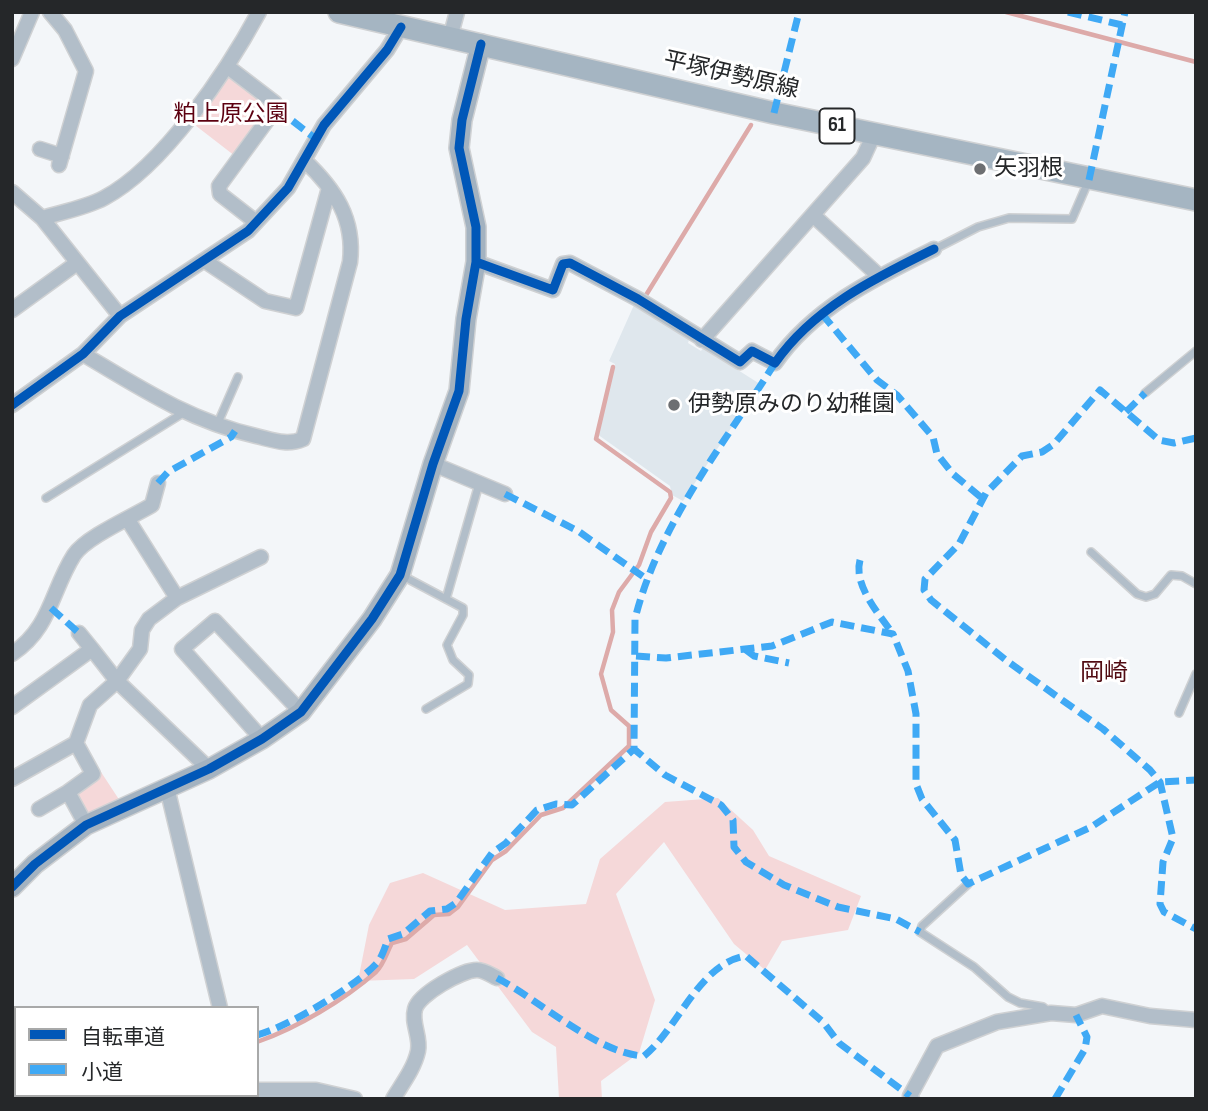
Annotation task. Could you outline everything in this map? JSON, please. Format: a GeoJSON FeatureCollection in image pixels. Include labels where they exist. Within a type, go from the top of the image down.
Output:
{"type":"FeatureCollection","features":[{"type":"Feature","properties":{"kind":"main road","name":"平塚伊勢原線"},"geometry":{"type":"LineString","coordinates":[[339,12],[874,134],[1196,200]]}},
{"type":"Feature","properties":{"kind":"street"},"geometry":{"type":"LineString","coordinates":[[12,59],[32,12]]}},
{"type":"Feature","properties":{"kind":"street"},"geometry":{"type":"LineString","coordinates":[[40,149],[60,160],[86,71],[65,30],[50,12]]}},
{"type":"Feature","properties":{"kind":"street"},"geometry":{"type":"LineString","coordinates":[[42,218],[104,198],[143,170],[228,67],[259,12]]}},
{"type":"Feature","properties":{"kind":"street"},"geometry":{"type":"LineString","coordinates":[[450,37],[457,12]]}},
{"type":"Feature","properties":{"kind":"street"},"geometry":{"type":"LineString","coordinates":[[12,405],[83,354],[120,316],[205,261],[256,222],[288,188],[324,125],[387,50],[401,27]]}},
{"type":"Feature","properties":{"kind":"street"},"geometry":{"type":"LineString","coordinates":[[12,887],[35,864],[86,825],[209,769],[262,739],[301,712],[372,619],[400,575],[433,464],[459,391],[466,318],[476,262],[476,227],[459,148],[462,120],[481,44]]}},
{"type":"Feature","properties":{"kind":"street"},"geometry":{"type":"LineString","coordinates":[[228,67],[275,103],[276,108],[219,186],[220,194],[256,222]]}},
{"type":"Feature","properties":{"kind":"street"},"geometry":{"type":"LineString","coordinates":[[702,340],[863,158],[874,134]]}},
{"type":"Feature","properties":{"kind":"street"},"geometry":{"type":"LineString","coordinates":[[83,354],[183,413],[290,444],[303,439],[350,262],[352,240],[347,214],[330,188],[304,160]]}},
{"type":"Feature","properties":{"kind":"street"},"geometry":{"type":"LineString","coordinates":[[205,261],[265,301],[296,308],[330,188]]}},
{"type":"Feature","properties":{"kind":"street"},"geometry":{"type":"LineString","coordinates":[[12,192],[42,218],[120,316]]}},
{"type":"Feature","properties":{"kind":"street"},"geometry":{"type":"LineString","coordinates":[[813,215],[879,276]]}},
{"type":"Feature","properties":{"kind":"street"},"geometry":{"type":"LineString","coordinates":[[476,262],[552,290],[564,264],[570,263],[638,299],[740,362],[752,351],[775,363],[793,337],[827,310],[879,276],[934,249]]}},
{"type":"Feature","properties":{"kind":"street"},"geometry":{"type":"LineString","coordinates":[[12,310],[77,263]]}},
{"type":"Feature","properties":{"kind":"street"},"geometry":{"type":"LineString","coordinates":[[433,464],[505,494]]}},
{"type":"Feature","properties":{"kind":"street"},"geometry":{"type":"LineString","coordinates":[[12,654],[30,643],[51,608],[75,553],[152,505],[158,483]]}},
{"type":"Feature","properties":{"kind":"street"},"geometry":{"type":"LineString","coordinates":[[128,520],[177,597]]}},
{"type":"Feature","properties":{"kind":"street"},"geometry":{"type":"LineString","coordinates":[[12,779],[76,743],[90,705],[117,681],[140,649],[142,630],[149,618],[177,597],[261,557]]}},
{"type":"Feature","properties":{"kind":"street"},"geometry":{"type":"LineString","coordinates":[[262,739],[182,649],[215,621],[301,712]]}},
{"type":"Feature","properties":{"kind":"street"},"geometry":{"type":"LineString","coordinates":[[79,634],[117,681],[209,769]]}},
{"type":"Feature","properties":{"kind":"street"},"geometry":{"type":"LineString","coordinates":[[12,707],[92,649]]}},
{"type":"Feature","properties":{"kind":"street"},"geometry":{"type":"LineString","coordinates":[[39,809],[93,774],[76,743]]}},
{"type":"Feature","properties":{"kind":"street"},"geometry":{"type":"LineString","coordinates":[[167,788],[220,1006]]}},
{"type":"Feature","properties":{"kind":"street"},"geometry":{"type":"LineString","coordinates":[[68,792],[86,825]]}},
{"type":"Feature","properties":{"kind":"street"},"geometry":{"type":"LineString","coordinates":[[393,1099],[415,1063],[419,1048],[413,1017],[415,1005],[425,994],[468,971],[480,970],[497,978]]}},
{"type":"Feature","properties":{"kind":"street"},"geometry":{"type":"LineString","coordinates":[[912,1099],[910,1096],[937,1046],[997,1022],[1051,1013],[1076,1015],[1102,1006],[1150,1016],[1196,1020]]}},
{"type":"Feature","properties":{"kind":"street"},"geometry":{"type":"LineString","coordinates":[[259,1090],[317,1090],[355,1099]]}},
{"type":"Feature","properties":{"kind":"lane"},"geometry":{"type":"LineString","coordinates":[[934,249],[978,227],[1009,218],[1072,219],[1089,180]]}},
{"type":"Feature","properties":{"kind":"lane"},"geometry":{"type":"LineString","coordinates":[[1145,393],[1196,351]]}},
{"type":"Feature","properties":{"kind":"lane"},"geometry":{"type":"LineString","coordinates":[[217,425],[238,377]]}},
{"type":"Feature","properties":{"kind":"lane"},"geometry":{"type":"LineString","coordinates":[[46,498],[183,413]]}},
{"type":"Feature","properties":{"kind":"lane"},"geometry":{"type":"LineString","coordinates":[[446,599],[479,484]]}},
{"type":"Feature","properties":{"kind":"lane"},"geometry":{"type":"LineString","coordinates":[[1091,552],[1137,594],[1146,597],[1155,594],[1171,575],[1182,576],[1196,584]]}},
{"type":"Feature","properties":{"kind":"lane"},"geometry":{"type":"LineString","coordinates":[[400,575],[463,608],[463,615],[447,645],[453,660],[469,675],[468,684],[426,709]]}},
{"type":"Feature","properties":{"kind":"lane"},"geometry":{"type":"LineString","coordinates":[[1179,713],[1196,674]]}},
{"type":"Feature","properties":{"kind":"lane"},"geometry":{"type":"LineString","coordinates":[[968,884],[922,926],[920,932],[974,967],[1007,997],[1020,1003],[1043,1007],[1051,1013]]}},
{"type":"Feature","properties":{"kind":"shaded area","name":"伊勢原みのり幼稚園"},"geometry":{"type":"Polygon","coordinates":[[[634,305],[689,340],[688,343],[701,351],[703,348],[760,384],[683,501],[672,495],[670,486],[597,434],[615,364],[609,361],[634,305]]]}},
{"type":"Feature","properties":{"kind":"green space","name":"粕上原公園"},"geometry":{"type":"Polygon","coordinates":[[[232,77],[269,104],[269,112],[235,156],[191,122],[224,78],[232,77]]]}},
{"type":"Feature","properties":{"kind":"green space"},"geometry":{"type":"Polygon","coordinates":[[[101,772],[120,801],[87,819],[74,795],[75,789],[101,772]]]}},
{"type":"Feature","properties":{"kind":"green space"},"geometry":{"type":"Polygon","coordinates":[[[718,798],[753,830],[769,856],[861,896],[848,930],[782,941],[765,970],[734,944],[664,842],[616,894],[655,1000],[639,1053],[601,1081],[602,1099],[559,1099],[556,1047],[532,1032],[467,945],[414,979],[358,981],[369,925],[390,883],[423,873],[505,910],[586,904],[600,859],[665,802],[718,798]]]}},
{"type":"Feature","properties":{"kind":"waterway"},"geometry":{"type":"LineString","coordinates":[[1006,12],[1196,62]]}},
{"type":"Feature","properties":{"kind":"waterway"},"geometry":{"type":"LineString","coordinates":[[643,300],[751,125]]}},
{"type":"Feature","properties":{"kind":"waterway"},"geometry":{"type":"LineString","coordinates":[[259,1041],[304,1021],[335,1003],[379,969],[392,943],[406,939],[434,915],[449,914],[458,907],[492,860],[506,851],[541,815],[563,808],[629,746],[629,726],[611,710],[601,674],[613,632],[612,610],[619,592],[639,565],[651,532],[671,498],[670,492],[596,439],[613,367]]}},
{"type":"Feature","properties":{"kind":"waterway"},"geometry":{"type":"LineString","coordinates":[[54,1099],[58,1097]]}},
{"type":"Feature","properties":{"kind":"marked path"},"geometry":{"type":"LineString","coordinates":[[774,113],[799,12]]}},
{"type":"Feature","properties":{"kind":"marked path"},"geometry":{"type":"LineString","coordinates":[[1068,12],[1122,25]]}},
{"type":"Feature","properties":{"kind":"marked path"},"geometry":{"type":"LineString","coordinates":[[1089,180],[1125,12]]}},
{"type":"Feature","properties":{"kind":"marked path"},"geometry":{"type":"LineString","coordinates":[[276,108],[316,139]]}},
{"type":"Feature","properties":{"kind":"marked path"},"geometry":{"type":"LineString","coordinates":[[822,314],[877,380],[897,395],[933,437],[937,454],[953,474],[983,499]]}},
{"type":"Feature","properties":{"kind":"marked path"},"geometry":{"type":"LineString","coordinates":[[775,363],[694,486],[659,551],[646,584],[635,619],[634,749],[665,775],[721,805],[733,820],[734,847],[746,862],[784,885],[838,907],[896,919],[920,932]]}},
{"type":"Feature","properties":{"kind":"marked path"},"geometry":{"type":"LineString","coordinates":[[1196,438],[1174,443],[1159,440],[1100,390],[1054,444],[1042,452],[1022,456],[986,493],[959,544],[925,579],[924,590],[931,600],[1007,661],[1103,729],[1160,782],[1173,838],[1163,862],[1160,904],[1164,912],[1196,929]]}},
{"type":"Feature","properties":{"kind":"marked path"},"geometry":{"type":"LineString","coordinates":[[1126,412],[1145,393]]}},
{"type":"Feature","properties":{"kind":"marked path"},"geometry":{"type":"LineString","coordinates":[[158,483],[168,472],[231,437],[235,431]]}},
{"type":"Feature","properties":{"kind":"marked path"},"geometry":{"type":"LineString","coordinates":[[505,494],[578,531],[648,580]]}},
{"type":"Feature","properties":{"kind":"marked path"},"geometry":{"type":"LineString","coordinates":[[860,560],[860,579],[864,589],[893,634]]}},
{"type":"Feature","properties":{"kind":"marked path"},"geometry":{"type":"LineString","coordinates":[[51,608],[79,633]]}},
{"type":"Feature","properties":{"kind":"marked path"},"geometry":{"type":"LineString","coordinates":[[636,656],[666,658],[772,646],[832,622],[893,634],[908,671],[916,714],[916,784],[922,799],[955,840],[961,875],[968,884],[1091,827],[1160,782],[1196,780]]}},
{"type":"Feature","properties":{"kind":"marked path"},"geometry":{"type":"LineString","coordinates":[[746,650],[754,656],[789,663]]}},
{"type":"Feature","properties":{"kind":"marked path"},"geometry":{"type":"LineString","coordinates":[[259,1034],[302,1015],[353,983],[378,962],[388,939],[403,934],[430,911],[447,909],[456,903],[492,853],[506,843],[537,810],[556,804],[572,805],[634,749]]}},
{"type":"Feature","properties":{"kind":"marked path"},"geometry":{"type":"LineString","coordinates":[[497,978],[588,1036],[626,1053],[644,1056],[715,971],[730,961],[746,956],[823,1022],[839,1043],[910,1096]]}},
{"type":"Feature","properties":{"kind":"marked path"},"geometry":{"type":"LineString","coordinates":[[1055,1099],[1085,1049],[1087,1037],[1076,1015]]}},
{"type":"Feature","properties":{"kind":"marked path"},"geometry":{"type":"LineString","coordinates":[[39,1099],[43,1097]]}},
{"type":"Feature","properties":{"kind":"cycle path"},"geometry":{"type":"LineString","coordinates":[[12,405],[83,354],[120,316],[248,231],[288,188],[324,125],[387,50],[401,27]]}},
{"type":"Feature","properties":{"kind":"cycle path"},"geometry":{"type":"LineString","coordinates":[[12,887],[35,864],[86,825],[209,769],[262,739],[301,712],[372,619],[400,575],[433,464],[459,391],[466,319],[476,262],[476,227],[459,148],[462,120],[481,44]]}},
{"type":"Feature","properties":{"kind":"cycle path"},"geometry":{"type":"LineString","coordinates":[[476,262],[553,290],[563,264],[570,263],[638,299],[740,362],[752,351],[775,363],[790,344],[826,310],[868,283],[934,249]]}},
{"type":"Feature","properties":{"kind":"place","name":"矢羽根"},"geometry":{"type":"Point","coordinates":[980,169]}},
{"type":"Feature","properties":{"kind":"place","name":"伊勢原みのり幼稚園"},"geometry":{"type":"Point","coordinates":[674,405]}},
{"type":"Feature","properties":{"kind":"district","name":"岡崎"},"geometry":{"type":"Point","coordinates":[1104,674]}}]}
